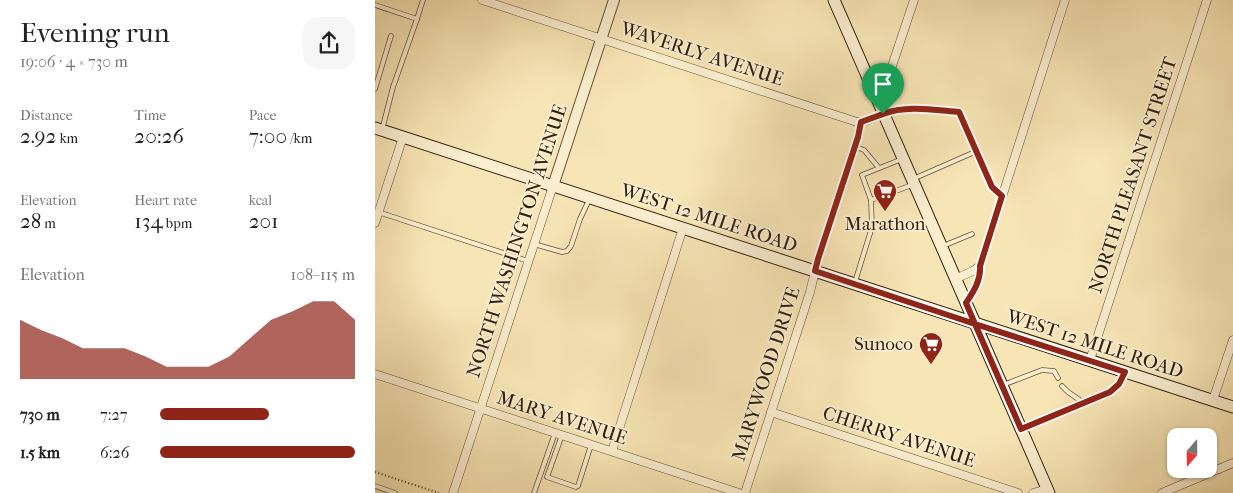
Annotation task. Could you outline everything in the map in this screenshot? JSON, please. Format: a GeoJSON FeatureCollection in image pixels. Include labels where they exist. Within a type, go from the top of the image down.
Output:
{"type":"FeatureCollection","features":[{"type":"Feature","properties":{"kind":"main road"},"geometry":{"type":"LineString","coordinates":[[834,0],[1048,491]]}},
{"type":"Feature","properties":{"kind":"main road","name":"WEST 12 MILE ROAD"},"geometry":{"type":"LineString","coordinates":[[378,129],[1233,407]]}},
{"type":"Feature","properties":{"kind":"street","name":"WAVERLY AVENUE"},"geometry":{"type":"LineString","coordinates":[[482,0],[861,122]]}},
{"type":"Feature","properties":{"kind":"street","name":"NORTH WASHINGTON AVENUE"},"geometry":{"type":"LineString","coordinates":[[453,493],[614,0]]}},
{"type":"Feature","properties":{"kind":"street"},"geometry":{"type":"LineString","coordinates":[[871,86],[885,78],[889,73],[914,0]]}},
{"type":"Feature","properties":{"kind":"street"},"geometry":{"type":"LineString","coordinates":[[966,303],[975,290],[980,274],[980,266],[1065,0]]}},
{"type":"Feature","properties":{"kind":"street","name":"NORTH PLEASANT STREET"},"geometry":{"type":"LineString","coordinates":[[1090,360],[1207,0]]}},
{"type":"Feature","properties":{"kind":"street"},"geometry":{"type":"LineString","coordinates":[[861,122],[883,114]]}},
{"type":"Feature","properties":{"kind":"street","name":"MARYWOOD DRIVE"},"geometry":{"type":"LineString","coordinates":[[745,493],[810,292],[818,259],[861,122]]}},
{"type":"Feature","properties":{"kind":"street"},"geometry":{"type":"LineString","coordinates":[[375,223],[403,137]]}},
{"type":"Feature","properties":{"kind":"street"},"geometry":{"type":"LineString","coordinates":[[612,452],[683,228]]}},
{"type":"Feature","properties":{"kind":"street"},"geometry":{"type":"LineString","coordinates":[[955,278],[973,272],[980,266]]}},
{"type":"Feature","properties":{"kind":"street"},"geometry":{"type":"LineString","coordinates":[[1213,400],[1233,340]]}},
{"type":"Feature","properties":{"kind":"street","name":"MARY AVENUE"},"geometry":{"type":"LineString","coordinates":[[375,374],[739,493]]}},
{"type":"Feature","properties":{"kind":"street","name":"CHERRY AVENUE"},"geometry":{"type":"LineString","coordinates":[[771,412],[1018,493]]}},
{"type":"Feature","properties":{"kind":"street"},"geometry":{"type":"LineString","coordinates":[[1163,493],[1233,463]]}},
{"type":"Feature","properties":{"kind":"street"},"geometry":{"type":"LineString","coordinates":[[1033,493],[1048,491]]}},
{"type":"Feature","properties":{"kind":"lane"},"geometry":{"type":"LineString","coordinates":[[378,129],[423,0]]}},
{"type":"Feature","properties":{"kind":"lane"},"geometry":{"type":"LineString","coordinates":[[375,5],[417,19]]}},
{"type":"Feature","properties":{"kind":"lane"},"geometry":{"type":"LineString","coordinates":[[375,89],[391,36]]}},
{"type":"Feature","properties":{"kind":"lane"},"geometry":{"type":"LineString","coordinates":[[883,114],[894,109],[959,112],[992,187],[1002,196]]}},
{"type":"Feature","properties":{"kind":"lane"},"geometry":{"type":"LineString","coordinates":[[854,146],[864,150],[879,168]]}},
{"type":"Feature","properties":{"kind":"lane"},"geometry":{"type":"LineString","coordinates":[[871,200],[977,151]]}},
{"type":"Feature","properties":{"kind":"lane"},"geometry":{"type":"LineString","coordinates":[[854,284],[872,227],[871,200],[861,175],[902,159]]}},
{"type":"Feature","properties":{"kind":"lane"},"geometry":{"type":"LineString","coordinates":[[534,244],[555,250],[567,250],[571,246],[580,219],[590,198]]}},
{"type":"Feature","properties":{"kind":"lane"},"geometry":{"type":"LineString","coordinates":[[379,212],[528,261]]}},
{"type":"Feature","properties":{"kind":"lane"},"geometry":{"type":"LineString","coordinates":[[941,247],[972,234]]}},
{"type":"Feature","properties":{"kind":"lane"},"geometry":{"type":"LineString","coordinates":[[1002,385],[1042,370],[1055,371],[1058,378]]}},
{"type":"Feature","properties":{"kind":"lane"},"geometry":{"type":"LineString","coordinates":[[1021,429],[1110,392],[1119,384],[1125,372]]}},
{"type":"Feature","properties":{"kind":"lane"},"geometry":{"type":"LineString","coordinates":[[1062,386],[1083,403]]}},
{"type":"Feature","properties":{"kind":"lane"},"geometry":{"type":"LineString","coordinates":[[534,493],[540,474],[558,434]]}},
{"type":"Feature","properties":{"kind":"lane"},"geometry":{"type":"LineString","coordinates":[[547,477],[558,434]]}},
{"type":"Feature","properties":{"kind":"lane"},"geometry":{"type":"LineString","coordinates":[[540,474],[578,486],[591,445]]}},
{"type":"Feature","properties":{"kind":"lane"},"geometry":{"type":"LineString","coordinates":[[375,486],[395,493]]}},
{"type":"Feature","properties":{"kind":"path"},"geometry":{"type":"LineString","coordinates":[[376,471],[439,493]]}},
{"type":"Feature","properties":{"kind":"place","name":"Marathon"},"geometry":{"type":"Point","coordinates":[885,212]}},
{"type":"Feature","properties":{"kind":"place","name":"Sunoco"},"geometry":{"type":"Point","coordinates":[931,365]}},
{"type":"Feature","properties":{"kind":"route"},"geometry":{"type":"LineString","coordinates":[[883,114],[861,122],[858,137],[815,271],[975,324],[1021,429],[1110,392],[1119,384],[1125,372],[975,324],[966,303],[975,290],[980,274],[980,266],[1002,196],[992,187],[959,112],[894,109],[883,114]]}}]}
